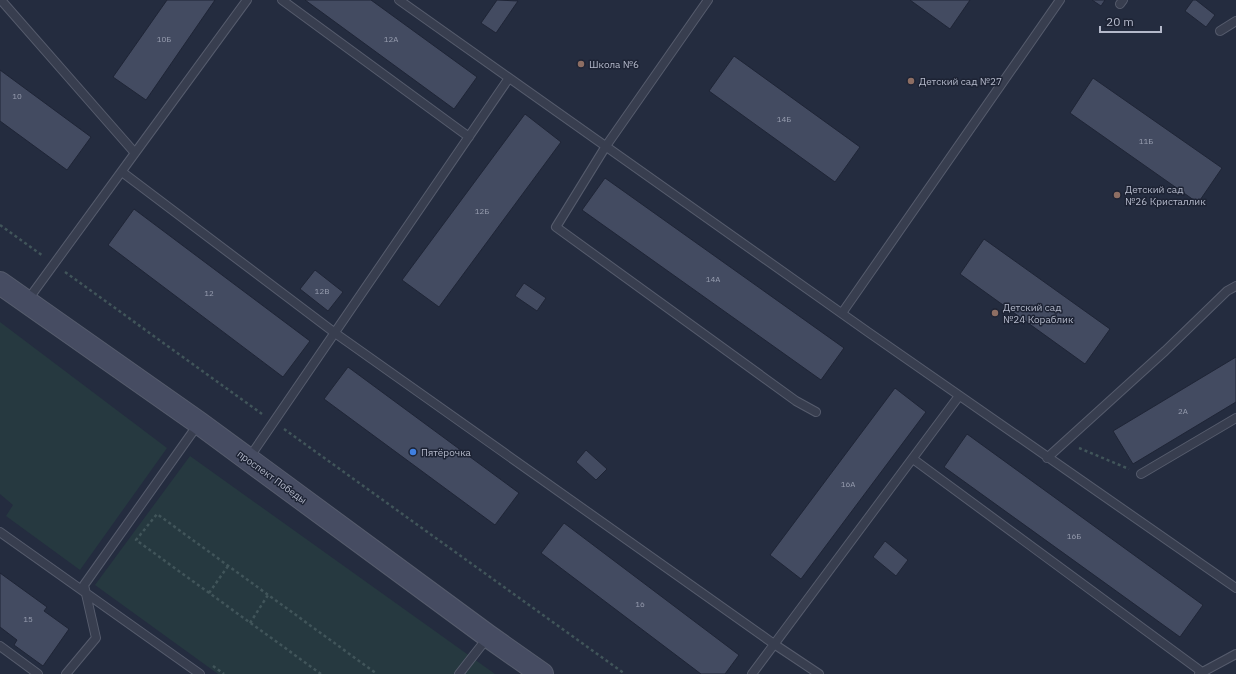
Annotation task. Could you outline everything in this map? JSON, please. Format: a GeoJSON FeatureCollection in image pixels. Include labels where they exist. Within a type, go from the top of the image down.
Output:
{"type":"FeatureCollection","features":[{"type":"Feature","properties":{"kind":"main road","name":"проспект Победы"},"geometry":{"type":"LineString","coordinates":[[0,283],[199,423],[488,636],[542,674]]}},
{"type":"Feature","properties":{"kind":"lane"},"geometry":{"type":"LineString","coordinates":[[2,0],[135,153]]}},
{"type":"Feature","properties":{"kind":"lane"},"geometry":{"type":"LineString","coordinates":[[26,302],[247,0]]}},
{"type":"Feature","properties":{"kind":"lane"},"geometry":{"type":"LineString","coordinates":[[282,0],[469,137]]}},
{"type":"Feature","properties":{"kind":"lane"},"geometry":{"type":"LineString","coordinates":[[399,0],[1047,458],[1236,588]]}},
{"type":"Feature","properties":{"kind":"lane"},"geometry":{"type":"LineString","coordinates":[[708,0],[606,146],[556,227],[796,401],[816,412]]}},
{"type":"Feature","properties":{"kind":"lane"},"geometry":{"type":"LineString","coordinates":[[842,313],[1060,0]]}},
{"type":"Feature","properties":{"kind":"lane"},"geometry":{"type":"LineString","coordinates":[[1220,31],[1236,21]]}},
{"type":"Feature","properties":{"kind":"lane"},"geometry":{"type":"LineString","coordinates":[[248,459],[509,78]]}},
{"type":"Feature","properties":{"kind":"lane"},"geometry":{"type":"LineString","coordinates":[[122,172],[335,333],[774,644],[819,674]]}},
{"type":"Feature","properties":{"kind":"lane"},"geometry":{"type":"LineString","coordinates":[[1047,458],[1165,352],[1227,291],[1236,286]]}},
{"type":"Feature","properties":{"kind":"lane"},"geometry":{"type":"LineString","coordinates":[[752,674],[959,396]]}},
{"type":"Feature","properties":{"kind":"lane"},"geometry":{"type":"LineString","coordinates":[[1141,474],[1236,418]]}},
{"type":"Feature","properties":{"kind":"lane"},"geometry":{"type":"LineString","coordinates":[[66,674],[96,638],[84,585],[199,423]]}},
{"type":"Feature","properties":{"kind":"lane"},"geometry":{"type":"LineString","coordinates":[[913,459],[1200,673],[1236,654]]}},
{"type":"Feature","properties":{"kind":"lane"},"geometry":{"type":"LineString","coordinates":[[0,532],[200,674]]}},
{"type":"Feature","properties":{"kind":"lane"},"geometry":{"type":"LineString","coordinates":[[459,674],[488,636]]}},
{"type":"Feature","properties":{"kind":"lane"},"geometry":{"type":"LineString","coordinates":[[0,646],[38,674]]}},
{"type":"Feature","properties":{"kind":"path"},"geometry":{"type":"LineString","coordinates":[[0,225],[625,674]]}},
{"type":"Feature","properties":{"kind":"path"},"geometry":{"type":"LineString","coordinates":[[1065,442],[1141,474]]}},
{"type":"Feature","properties":{"kind":"path"},"geometry":{"type":"LineString","coordinates":[[321,674],[136,540],[157,514],[377,674]]}},
{"type":"Feature","properties":{"kind":"path"},"geometry":{"type":"LineString","coordinates":[[209,593],[228,566]]}},
{"type":"Feature","properties":{"kind":"path"},"geometry":{"type":"LineString","coordinates":[[250,623],[268,595]]}},
{"type":"Feature","properties":{"kind":"shaded area"},"geometry":{"type":"Polygon","coordinates":[[[0,322],[167,448],[80,570],[6,516],[13,505],[0,494],[0,322]]]}},
{"type":"Feature","properties":{"kind":"shaded area"},"geometry":{"type":"Polygon","coordinates":[[[190,456],[495,674],[218,674],[95,585],[190,456]]]}},
{"type":"Feature","properties":{"kind":"building"},"geometry":{"type":"Polygon","coordinates":[[[167,0],[215,0],[146,100],[113,77],[167,0]]]}},
{"type":"Feature","properties":{"kind":"building"},"geometry":{"type":"Polygon","coordinates":[[[305,0],[371,0],[477,77],[454,109],[305,0]]]}},
{"type":"Feature","properties":{"kind":"building"},"geometry":{"type":"Polygon","coordinates":[[[497,0],[518,1],[496,33],[481,23],[497,0]]]}},
{"type":"Feature","properties":{"kind":"building"},"geometry":{"type":"Polygon","coordinates":[[[910,0],[970,0],[950,29],[910,0]]]}},
{"type":"Feature","properties":{"kind":"building"},"geometry":{"type":"Polygon","coordinates":[[[1092,0],[1105,0],[1101,6],[1092,0]]]}},
{"type":"Feature","properties":{"kind":"building"},"geometry":{"type":"Polygon","coordinates":[[[1193,0],[1196,0],[1215,15],[1206,27],[1185,11],[1193,0]]]}},
{"type":"Feature","properties":{"kind":"building"},"geometry":{"type":"Polygon","coordinates":[[[734,56],[860,147],[835,182],[709,91],[734,56]]]}},
{"type":"Feature","properties":{"kind":"building"},"geometry":{"type":"Polygon","coordinates":[[[0,70],[91,137],[67,170],[0,121],[0,70]]]}},
{"type":"Feature","properties":{"kind":"building"},"geometry":{"type":"Polygon","coordinates":[[[1093,78],[1222,168],[1198,203],[1070,113],[1093,78]]]}},
{"type":"Feature","properties":{"kind":"building"},"geometry":{"type":"Polygon","coordinates":[[[525,114],[561,142],[439,307],[402,280],[525,114]]]}},
{"type":"Feature","properties":{"kind":"building"},"geometry":{"type":"Polygon","coordinates":[[[605,178],[844,348],[821,380],[582,210],[605,178]]]}},
{"type":"Feature","properties":{"kind":"building"},"geometry":{"type":"Polygon","coordinates":[[[134,209],[310,341],[283,377],[108,245],[134,209]]]}},
{"type":"Feature","properties":{"kind":"building"},"geometry":{"type":"Polygon","coordinates":[[[984,239],[1110,329],[1085,364],[960,274],[984,239]]]}},
{"type":"Feature","properties":{"kind":"building"},"geometry":{"type":"Polygon","coordinates":[[[315,270],[343,292],[328,311],[300,289],[315,270]]]}},
{"type":"Feature","properties":{"kind":"building"},"geometry":{"type":"Polygon","coordinates":[[[524,283],[546,298],[537,311],[515,296],[524,283]]]}},
{"type":"Feature","properties":{"kind":"building"},"geometry":{"type":"Polygon","coordinates":[[[1236,357],[1236,402],[1133,464],[1113,431],[1236,357]]]}},
{"type":"Feature","properties":{"kind":"building"},"geometry":{"type":"Polygon","coordinates":[[[348,367],[519,493],[495,525],[324,399],[348,367]]]}},
{"type":"Feature","properties":{"kind":"building"},"geometry":{"type":"Polygon","coordinates":[[[895,388],[926,412],[801,579],[770,555],[895,388]]]}},
{"type":"Feature","properties":{"kind":"building"},"geometry":{"type":"Polygon","coordinates":[[[967,434],[1203,605],[1180,637],[944,467],[967,434]]]}},
{"type":"Feature","properties":{"kind":"building"},"geometry":{"type":"Polygon","coordinates":[[[586,450],[607,469],[596,480],[576,462],[586,450]]]}},
{"type":"Feature","properties":{"kind":"building"},"geometry":{"type":"Polygon","coordinates":[[[564,523],[739,655],[725,674],[701,674],[541,553],[564,523]]]}},
{"type":"Feature","properties":{"kind":"building"},"geometry":{"type":"Polygon","coordinates":[[[885,541],[908,560],[896,576],[873,557],[885,541]]]}},
{"type":"Feature","properties":{"kind":"building"},"geometry":{"type":"Polygon","coordinates":[[[0,573],[47,607],[44,611],[69,629],[43,666],[14,645],[17,640],[0,627],[0,573]]]}},
{"type":"Feature","properties":{"kind":"place","name":"Школа №6"},"geometry":{"type":"Point","coordinates":[581,64]}},
{"type":"Feature","properties":{"kind":"place","name":"Детский сад №27"},"geometry":{"type":"Point","coordinates":[911,81]}},
{"type":"Feature","properties":{"kind":"place","name":"Детский сад №26 Кристаллик"},"geometry":{"type":"Point","coordinates":[1117,195]}},
{"type":"Feature","properties":{"kind":"place","name":"Детский сад №24 Кораблик"},"geometry":{"type":"Point","coordinates":[995,313]}},
{"type":"Feature","properties":{"kind":"place","name":"Пятёрочка"},"geometry":{"type":"Point","coordinates":[413,452]}}]}
